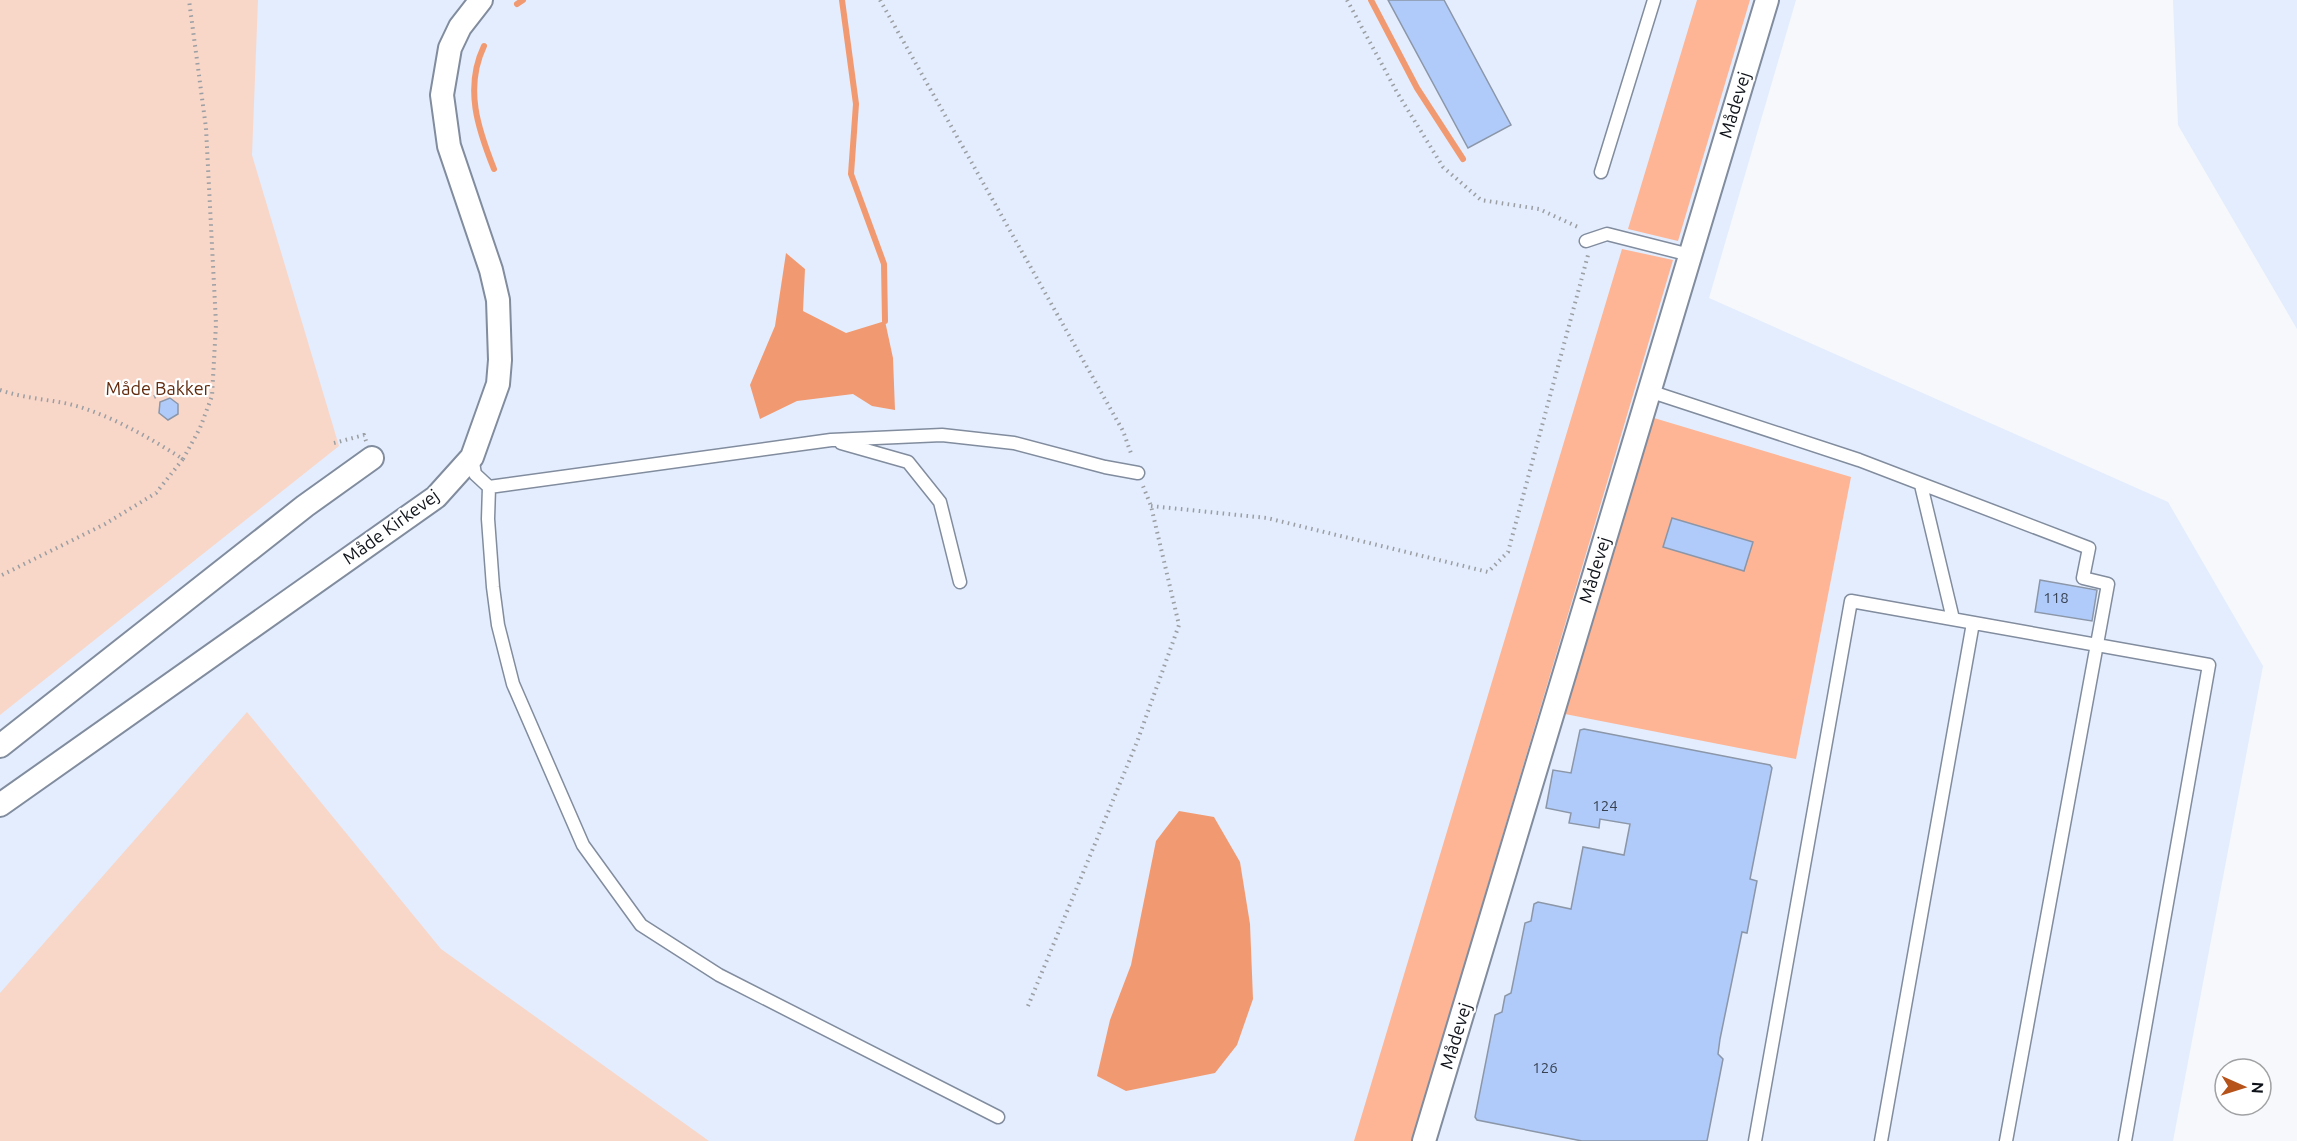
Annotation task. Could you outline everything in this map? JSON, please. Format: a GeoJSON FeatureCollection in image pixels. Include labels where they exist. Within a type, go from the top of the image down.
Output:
{"type":"FeatureCollection","features":[{"type":"Feature","properties":{"kind":"street","name":"Måde Kirkevej"},"geometry":{"type":"LineString","coordinates":[[0,805],[436,497],[472,457],[498,384],[501,335],[491,270],[449,146],[442,95],[450,48],[460,27],[481,0]]}},
{"type":"Feature","properties":{"kind":"street","name":"Mådevej"},"geometry":{"type":"LineString","coordinates":[[1424,1141],[1767,0]]}},
{"type":"Feature","properties":{"kind":"street"},"geometry":{"type":"LineString","coordinates":[[0,746],[305,506],[372,458]]}},
{"type":"Feature","properties":{"kind":"lane"},"geometry":{"type":"LineString","coordinates":[[1600,172],[1654,0]]}},
{"type":"Feature","properties":{"kind":"lane"},"geometry":{"type":"LineString","coordinates":[[1586,242],[1607,234],[1690,255]]}},
{"type":"Feature","properties":{"kind":"lane"},"geometry":{"type":"LineString","coordinates":[[1649,391],[1859,460],[2089,548],[2083,578],[2108,584],[2006,1141]]}},
{"type":"Feature","properties":{"kind":"lane"},"geometry":{"type":"LineString","coordinates":[[489,487],[831,440],[942,435],[1014,443],[1138,474]]}},
{"type":"Feature","properties":{"kind":"lane"},"geometry":{"type":"LineString","coordinates":[[831,440],[908,462],[940,502],[960,582]]}},
{"type":"Feature","properties":{"kind":"lane"},"geometry":{"type":"LineString","coordinates":[[472,457],[475,474],[489,487],[488,519],[498,625],[513,684],[583,845],[641,925],[719,975],[998,1117]]}},
{"type":"Feature","properties":{"kind":"lane"},"geometry":{"type":"LineString","coordinates":[[1921,485],[1953,619]]}},
{"type":"Feature","properties":{"kind":"lane"},"geometry":{"type":"LineString","coordinates":[[1755,1141],[1851,601],[2209,665],[2125,1141]]}},
{"type":"Feature","properties":{"kind":"lane"},"geometry":{"type":"LineString","coordinates":[[1881,1141],[1973,623]]}},
{"type":"Feature","properties":{"kind":"path"},"geometry":{"type":"LineString","coordinates":[[0,576],[105,524],[156,493],[183,459],[200,428],[212,396],[216,324],[206,128],[189,0]]}},
{"type":"Feature","properties":{"kind":"path"},"geometry":{"type":"LineString","coordinates":[[880,0],[1123,431],[1151,506],[1179,625],[1137,742],[1028,1006]]}},
{"type":"Feature","properties":{"kind":"path"},"geometry":{"type":"LineString","coordinates":[[1151,506],[1267,518],[1488,572],[1508,552],[1588,257],[1586,242],[1579,227],[1539,209],[1481,200],[1443,167],[1398,94],[1347,0]]}},
{"type":"Feature","properties":{"kind":"path"},"geometry":{"type":"LineString","coordinates":[[0,390],[22,398],[70,405],[141,434],[183,459]]}},
{"type":"Feature","properties":{"kind":"path"},"geometry":{"type":"LineString","coordinates":[[154,398],[171,390],[212,396]]}},
{"type":"Feature","properties":{"kind":"shaded area"},"geometry":{"type":"Polygon","coordinates":[[[0,0],[1796,0],[1709,298],[2168,502],[2263,666],[2173,1141],[0,1141],[0,0]]]}},
{"type":"Feature","properties":{"kind":"shaded area"},"geometry":{"type":"Polygon","coordinates":[[[1697,0],[1750,0],[1678,241],[1628,229],[1697,0]]]}},
{"type":"Feature","properties":{"kind":"shaded area"},"geometry":{"type":"Polygon","coordinates":[[[2173,0],[2297,0],[2297,329],[2178,125],[2173,0]]]}},
{"type":"Feature","properties":{"kind":"shaded area"},"geometry":{"type":"Polygon","coordinates":[[[1622,249],[1673,260],[1412,1141],[1354,1141],[1622,249]]]}},
{"type":"Feature","properties":{"kind":"shaded area"},"geometry":{"type":"Polygon","coordinates":[[[786,253],[805,269],[803,311],[846,333],[885,321],[893,358],[895,410],[872,406],[853,394],[797,401],[760,419],[750,385],[775,326],[786,253]]]}},
{"type":"Feature","properties":{"kind":"shaded area"},"geometry":{"type":"Polygon","coordinates":[[[1654,418],[1851,477],[1796,759],[1565,714],[1654,418]]]}},
{"type":"Feature","properties":{"kind":"shaded area"},"geometry":{"type":"Polygon","coordinates":[[[1179,811],[1214,817],[1240,862],[1250,924],[1253,999],[1237,1045],[1215,1073],[1126,1091],[1097,1076],[1110,1020],[1131,965],[1156,841],[1179,811]]]}},
{"type":"Feature","properties":{"kind":"green space","name":"Måde Bakker"},"geometry":{"type":"Polygon","coordinates":[[[0,0],[258,0],[252,155],[339,446],[0,715],[0,0]]]}},
{"type":"Feature","properties":{"kind":"green space"},"geometry":{"type":"Polygon","coordinates":[[[247,712],[441,949],[709,1141],[0,1141],[0,993],[247,712]]]}},
{"type":"Feature","properties":{"kind":"building"},"geometry":{"type":"Polygon","coordinates":[[[1388,0],[1444,0],[1511,125],[1468,148],[1388,0]]]}},
{"type":"Feature","properties":{"kind":"building"},"geometry":{"type":"Polygon","coordinates":[[[170,398],[178,404],[178,414],[168,420],[159,413],[160,402],[170,398]]]}},
{"type":"Feature","properties":{"kind":"building"},"geometry":{"type":"Polygon","coordinates":[[[1672,518],[1753,542],[1744,571],[1663,547],[1672,518]]]}},
{"type":"Feature","properties":{"kind":"building"},"geometry":{"type":"Polygon","coordinates":[[[2040,580],[2097,590],[2092,621],[2035,612],[2040,580]]]}},
{"type":"Feature","properties":{"kind":"building"},"geometry":{"type":"Polygon","coordinates":[[[1580,730],[1770,765],[1772,768],[1750,879],[1757,881],[1747,933],[1742,932],[1720,1039],[1718,1054],[1723,1059],[1707,1141],[1582,1141],[1477,1120],[1475,1117],[1495,1015],[1502,1012],[1505,996],[1511,993],[1525,923],[1531,921],[1534,904],[1538,902],[1571,909],[1583,847],[1624,855],[1630,824],[1600,819],[1599,828],[1569,823],[1571,813],[1546,808],[1553,770],[1571,773],[1580,730]]]}},
{"type":"Feature","properties":{"kind":"waterway"},"geometry":{"type":"LineString","coordinates":[[517,4],[523,0]]}},
{"type":"Feature","properties":{"kind":"waterway"},"geometry":{"type":"LineString","coordinates":[[842,0],[856,104],[851,174],[884,264],[885,321]]}},
{"type":"Feature","properties":{"kind":"waterway"},"geometry":{"type":"LineString","coordinates":[[1371,0],[1417,88],[1463,159]]}},
{"type":"Feature","properties":{"kind":"waterway"},"geometry":{"type":"LineString","coordinates":[[484,46],[478,62],[474,93],[479,124],[494,169]]}}]}
